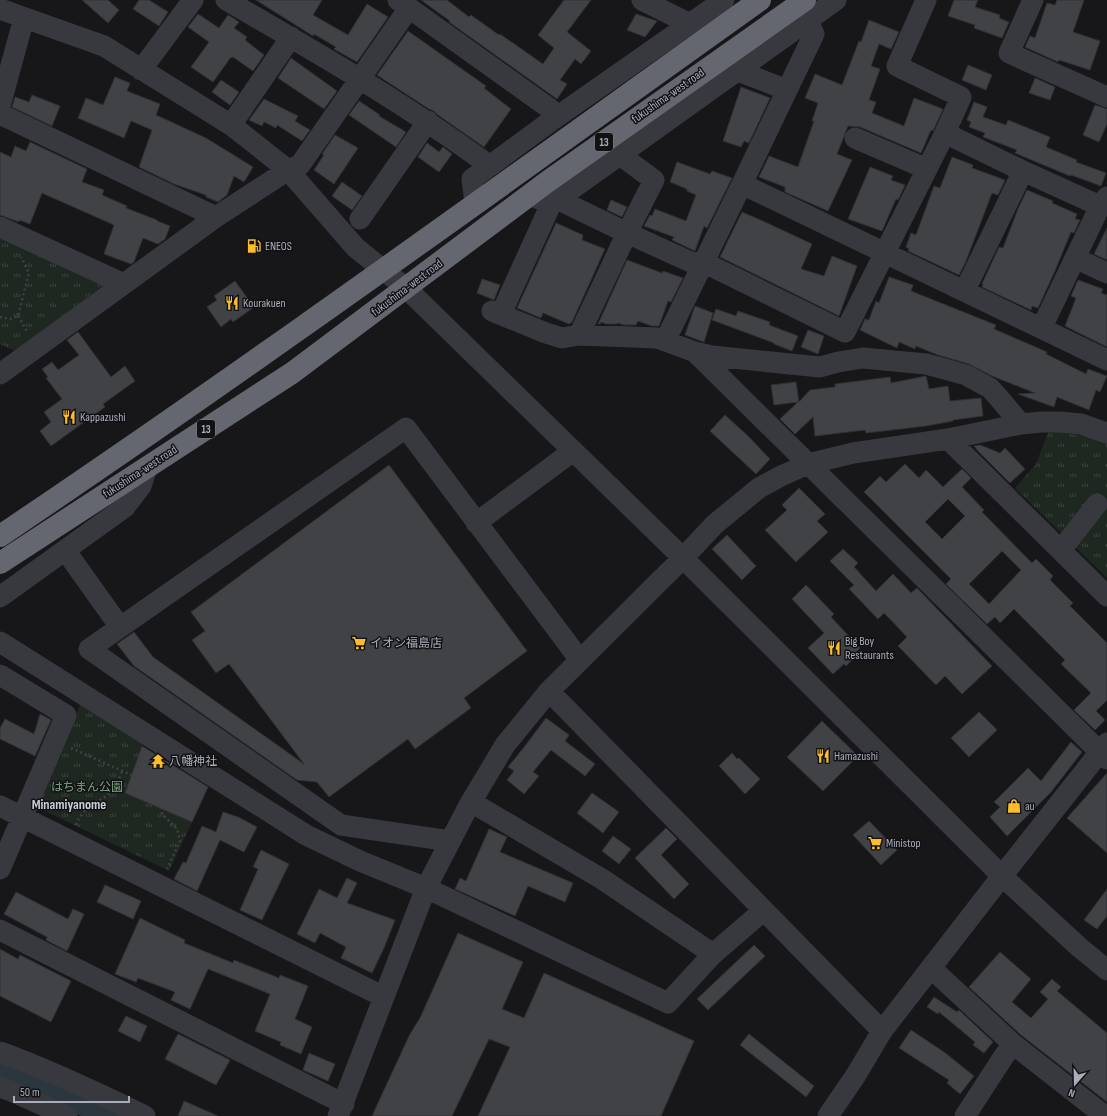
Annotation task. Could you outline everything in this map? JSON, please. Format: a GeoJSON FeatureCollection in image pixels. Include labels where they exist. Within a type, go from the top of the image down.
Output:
{"type":"FeatureCollection","features":[{"type":"Feature","properties":{"kind":"highway","name":"fukushima-west road"},"geometry":{"type":"LineString","coordinates":[[0,536],[103,466],[382,270],[760,0]]}},
{"type":"Feature","properties":{"kind":"highway","name":"fukushima-west road"},"geometry":{"type":"LineString","coordinates":[[0,563],[292,373],[530,195],[807,10]]}},
{"type":"Feature","properties":{"kind":"street"},"geometry":{"type":"LineString","coordinates":[[141,70],[193,0]]}},
{"type":"Feature","properties":{"kind":"street"},"geometry":{"type":"LineString","coordinates":[[226,0],[360,78],[428,121],[490,166]]}},
{"type":"Feature","properties":{"kind":"street"},"geometry":{"type":"LineString","coordinates":[[642,0],[690,24]]}},
{"type":"Feature","properties":{"kind":"street"},"geometry":{"type":"LineString","coordinates":[[475,204],[472,179],[558,116],[724,0]]}},
{"type":"Feature","properties":{"kind":"street"},"geometry":{"type":"LineString","coordinates":[[836,0],[807,10],[738,71],[554,202],[497,312],[546,333],[562,338],[579,335],[657,338],[695,352],[712,356],[820,367],[863,358],[926,364],[966,375],[990,388],[1021,424]]}},
{"type":"Feature","properties":{"kind":"street"},"geometry":{"type":"LineString","coordinates":[[843,361],[845,332],[945,133],[961,97],[897,66],[926,0]]}},
{"type":"Feature","properties":{"kind":"street"},"geometry":{"type":"LineString","coordinates":[[1032,0],[1009,53],[1107,96]]}},
{"type":"Feature","properties":{"kind":"street"},"geometry":{"type":"LineString","coordinates":[[4,367],[124,284],[216,217],[288,170],[300,165],[360,78],[404,4],[558,116]]}},
{"type":"Feature","properties":{"kind":"street"},"geometry":{"type":"LineString","coordinates":[[0,9],[104,46],[231,125],[288,170],[356,248],[406,288],[683,558],[1002,876],[1079,947],[1107,970]]}},
{"type":"Feature","properties":{"kind":"street"},"geometry":{"type":"LineString","coordinates":[[665,341],[814,34],[807,10]]}},
{"type":"Feature","properties":{"kind":"street"},"geometry":{"type":"LineString","coordinates":[[0,106],[24,18]]}},
{"type":"Feature","properties":{"kind":"street"},"geometry":{"type":"LineString","coordinates":[[231,125],[291,37]]}},
{"type":"Feature","properties":{"kind":"street"},"geometry":{"type":"LineString","coordinates":[[738,71],[787,90]]}},
{"type":"Feature","properties":{"kind":"street"},"geometry":{"type":"LineString","coordinates":[[0,114],[216,217]]}},
{"type":"Feature","properties":{"kind":"street"},"geometry":{"type":"LineString","coordinates":[[360,219],[428,121]]}},
{"type":"Feature","properties":{"kind":"street"},"geometry":{"type":"LineString","coordinates":[[945,133],[1023,171],[1104,202],[1042,327]]}},
{"type":"Feature","properties":{"kind":"street"},"geometry":{"type":"LineString","coordinates":[[855,138],[927,169]]}},
{"type":"Feature","properties":{"kind":"street"},"geometry":{"type":"LineString","coordinates":[[579,335],[627,233],[654,180],[620,155]]}},
{"type":"Feature","properties":{"kind":"street"},"geometry":{"type":"LineString","coordinates":[[965,290],[1023,171]]}},
{"type":"Feature","properties":{"kind":"street"},"geometry":{"type":"LineString","coordinates":[[742,184],[1042,327],[1107,360]]}},
{"type":"Feature","properties":{"kind":"street"},"geometry":{"type":"LineString","coordinates":[[530,195],[554,202],[693,263],[703,262],[845,332]]}},
{"type":"Feature","properties":{"kind":"street"},"geometry":{"type":"LineString","coordinates":[[0,227],[124,284]]}},
{"type":"Feature","properties":{"kind":"street"},"geometry":{"type":"LineString","coordinates":[[1075,258],[1107,273]]}},
{"type":"Feature","properties":{"kind":"street"},"geometry":{"type":"LineString","coordinates":[[695,352],[808,464],[1105,751],[1002,876],[882,1031],[856,1075],[828,1116]]}},
{"type":"Feature","properties":{"kind":"street"},"geometry":{"type":"LineString","coordinates":[[0,930],[341,1110],[426,888],[471,802],[505,745],[549,691],[683,558],[715,524],[759,488],[808,464],[853,453],[948,438],[1021,424],[1060,422],[1105,428]]}},
{"type":"Feature","properties":{"kind":"street"},"geometry":{"type":"LineString","coordinates":[[450,841],[341,825],[89,649],[406,428],[580,660]]}},
{"type":"Feature","properties":{"kind":"street"},"geometry":{"type":"LineString","coordinates":[[948,438],[1107,596]]}},
{"type":"Feature","properties":{"kind":"street"},"geometry":{"type":"LineString","coordinates":[[476,523],[573,451]]}},
{"type":"Feature","properties":{"kind":"street"},"geometry":{"type":"LineString","coordinates":[[0,597],[125,507],[141,486],[147,467]]}},
{"type":"Feature","properties":{"kind":"street"},"geometry":{"type":"LineString","coordinates":[[1060,550],[1097,504]]}},
{"type":"Feature","properties":{"kind":"street"},"geometry":{"type":"LineString","coordinates":[[65,550],[120,627]]}},
{"type":"Feature","properties":{"kind":"street"},"geometry":{"type":"LineString","coordinates":[[0,642],[306,835],[360,861],[426,888],[668,1003],[713,954],[763,911]]}},
{"type":"Feature","properties":{"kind":"street"},"geometry":{"type":"LineString","coordinates":[[0,675],[66,715],[0,869]]}},
{"type":"Feature","properties":{"kind":"street"},"geometry":{"type":"LineString","coordinates":[[549,691],[882,1031]]}},
{"type":"Feature","properties":{"kind":"street"},"geometry":{"type":"LineString","coordinates":[[471,802],[602,879],[713,954]]}},
{"type":"Feature","properties":{"kind":"street"},"geometry":{"type":"LineString","coordinates":[[0,806],[384,997]]}},
{"type":"Feature","properties":{"kind":"street"},"geometry":{"type":"LineString","coordinates":[[931,968],[1013,1044],[1105,1116]]}},
{"type":"Feature","properties":{"kind":"street"},"geometry":{"type":"LineString","coordinates":[[966,1116],[1013,1044]]}},
{"type":"Feature","properties":{"kind":"street"},"geometry":{"type":"LineString","coordinates":[[0,1052],[34,1064],[145,1116]]}},
{"type":"Feature","properties":{"kind":"street"},"geometry":{"type":"LineString","coordinates":[[0,1087],[11,1090],[67,1116]]}},
{"type":"Feature","properties":{"kind":"path"},"geometry":{"type":"LineString","coordinates":[[0,318],[10,319],[18,316],[29,273],[20,256]]}},
{"type":"Feature","properties":{"kind":"path"},"geometry":{"type":"LineString","coordinates":[[54,741],[166,790]]}},
{"type":"Feature","properties":{"kind":"path"},"geometry":{"type":"LineString","coordinates":[[135,777],[144,751]]}},
{"type":"Feature","properties":{"kind":"path"},"geometry":{"type":"LineString","coordinates":[[76,826],[79,817],[90,805],[109,794],[115,787],[122,771]]}},
{"type":"Feature","properties":{"kind":"path"},"geometry":{"type":"LineString","coordinates":[[162,807],[162,814],[177,829],[180,841],[166,870]]}},
{"type":"Feature","properties":{"kind":"green space"},"geometry":{"type":"Polygon","coordinates":[[[0,230],[109,281],[15,351],[0,344],[0,230]]]}},
{"type":"Feature","properties":{"kind":"green space"},"geometry":{"type":"Polygon","coordinates":[[[1049,430],[1100,439],[1107,442],[1107,578],[1015,488],[1036,464],[1049,430]]]}},
{"type":"Feature","properties":{"kind":"green space","name":"はちまん公園"},"geometry":{"type":"Polygon","coordinates":[[[82,701],[145,738],[125,793],[192,822],[169,871],[37,807],[82,701]]]}},
{"type":"Feature","properties":{"kind":"building"},"geometry":{"type":"Polygon","coordinates":[[[82,0],[108,0],[119,10],[108,23],[82,0]]]}},
{"type":"Feature","properties":{"kind":"building"},"geometry":{"type":"Polygon","coordinates":[[[139,0],[149,0],[168,12],[159,26],[133,9],[139,0]]]}},
{"type":"Feature","properties":{"kind":"building"},"geometry":{"type":"Polygon","coordinates":[[[256,0],[322,0],[313,15],[348,35],[367,4],[388,17],[357,62],[334,49],[336,47],[314,34],[313,36],[256,0]]]}},
{"type":"Feature","properties":{"kind":"building"},"geometry":{"type":"Polygon","coordinates":[[[421,0],[447,0],[469,17],[471,15],[543,64],[554,48],[538,35],[564,0],[591,0],[567,32],[591,51],[581,64],[575,59],[560,80],[567,84],[557,99],[449,22],[450,21],[421,0]]]}},
{"type":"Feature","properties":{"kind":"building"},"geometry":{"type":"Polygon","coordinates":[[[954,0],[978,0],[975,7],[1000,15],[999,18],[1009,22],[1002,38],[974,28],[975,25],[948,16],[954,0]]]}},
{"type":"Feature","properties":{"kind":"building"},"geometry":{"type":"Polygon","coordinates":[[[1057,0],[1084,0],[1073,32],[1100,41],[1090,70],[1059,60],[1058,62],[1025,47],[1030,36],[1035,38],[1047,3],[1055,5],[1057,0]]]}},
{"type":"Feature","properties":{"kind":"building"},"geometry":{"type":"Polygon","coordinates":[[[198,14],[219,28],[228,15],[239,22],[234,28],[247,37],[245,40],[264,55],[253,71],[231,57],[213,82],[191,67],[209,42],[188,27],[198,14]]]}},
{"type":"Feature","properties":{"kind":"building"},"geometry":{"type":"Polygon","coordinates":[[[636,14],[657,21],[645,37],[627,30],[636,14]]]}},
{"type":"Feature","properties":{"kind":"building"},"geometry":{"type":"Polygon","coordinates":[[[869,20],[899,32],[891,49],[879,44],[871,66],[880,69],[869,100],[876,102],[872,113],[904,126],[914,98],[943,109],[933,131],[931,130],[921,153],[860,127],[848,126],[837,154],[852,160],[828,211],[785,192],[785,187],[759,177],[769,156],[798,167],[814,121],[812,121],[818,103],[805,98],[815,74],[842,85],[869,20]]]}},
{"type":"Feature","properties":{"kind":"building"},"geometry":{"type":"Polygon","coordinates":[[[408,31],[486,86],[484,88],[511,109],[484,147],[434,111],[377,75],[408,31]]]}},
{"type":"Feature","properties":{"kind":"building"},"geometry":{"type":"Polygon","coordinates":[[[291,58],[337,91],[324,109],[278,78],[291,58]]]}},
{"type":"Feature","properties":{"kind":"building"},"geometry":{"type":"Polygon","coordinates":[[[968,65],[992,75],[986,90],[962,80],[968,65]]]}},
{"type":"Feature","properties":{"kind":"building"},"geometry":{"type":"Polygon","coordinates":[[[115,77],[130,83],[127,91],[160,104],[156,115],[206,138],[253,167],[244,182],[234,176],[227,195],[218,202],[206,197],[206,195],[174,184],[139,167],[152,130],[131,121],[124,138],[78,118],[86,98],[103,105],[115,77]]]}},
{"type":"Feature","properties":{"kind":"building"},"geometry":{"type":"Polygon","coordinates":[[[1035,78],[1055,87],[1050,100],[1029,93],[1035,78]]]}},
{"type":"Feature","properties":{"kind":"building"},"geometry":{"type":"Polygon","coordinates":[[[221,80],[239,92],[230,105],[212,92],[221,80]]]}},
{"type":"Feature","properties":{"kind":"building"},"geometry":{"type":"Polygon","coordinates":[[[741,87],[770,98],[749,143],[744,141],[741,147],[723,141],[741,87]]]}},
{"type":"Feature","properties":{"kind":"building"},"geometry":{"type":"Polygon","coordinates":[[[32,95],[60,106],[52,126],[12,107],[15,97],[29,102],[32,95]]]}},
{"type":"Feature","properties":{"kind":"building"},"geometry":{"type":"Polygon","coordinates":[[[264,99],[298,116],[295,121],[310,130],[302,141],[277,125],[276,128],[264,122],[262,126],[249,120],[264,99]]]}},
{"type":"Feature","properties":{"kind":"building"},"geometry":{"type":"Polygon","coordinates":[[[359,101],[380,115],[379,116],[406,132],[396,147],[349,115],[359,101]]]}},
{"type":"Feature","properties":{"kind":"building"},"geometry":{"type":"Polygon","coordinates":[[[974,102],[987,107],[983,117],[1006,125],[1008,120],[1050,137],[1046,147],[1077,160],[1076,162],[1106,173],[1101,186],[1071,175],[1070,176],[1015,153],[1017,150],[983,137],[985,133],[969,127],[971,122],[967,120],[974,102]]]}},
{"type":"Feature","properties":{"kind":"building"},"geometry":{"type":"Polygon","coordinates":[[[1095,105],[1107,109],[1107,124],[1099,142],[1083,135],[1095,105]]]}},
{"type":"Feature","properties":{"kind":"building"},"geometry":{"type":"Polygon","coordinates":[[[335,135],[358,148],[334,184],[314,170],[324,155],[322,154],[335,135]]]}},
{"type":"Feature","properties":{"kind":"building"},"geometry":{"type":"Polygon","coordinates":[[[30,142],[87,169],[82,182],[104,190],[102,195],[127,206],[126,208],[170,226],[165,239],[158,244],[143,238],[134,262],[131,264],[104,254],[114,225],[42,193],[30,224],[19,220],[19,222],[0,215],[0,152],[11,157],[15,146],[26,151],[30,142]]]}},
{"type":"Feature","properties":{"kind":"building"},"geometry":{"type":"Polygon","coordinates":[[[427,143],[439,152],[443,147],[452,154],[439,172],[418,157],[427,143]]]}},
{"type":"Feature","properties":{"kind":"building"},"geometry":{"type":"Polygon","coordinates":[[[952,157],[973,165],[972,168],[1005,180],[998,195],[992,193],[966,261],[959,275],[908,251],[909,249],[906,247],[911,233],[916,235],[934,186],[940,188],[952,157]]]}},
{"type":"Feature","properties":{"kind":"building"},"geometry":{"type":"Polygon","coordinates":[[[677,162],[710,174],[712,171],[732,178],[707,228],[704,226],[695,251],[672,240],[674,237],[644,226],[650,215],[652,216],[655,209],[686,221],[696,195],[687,191],[687,189],[670,182],[677,162]]]}},
{"type":"Feature","properties":{"kind":"building"},"geometry":{"type":"Polygon","coordinates":[[[870,167],[893,176],[891,180],[905,185],[898,200],[896,199],[882,231],[848,219],[870,167]]]}},
{"type":"Feature","properties":{"kind":"building"},"geometry":{"type":"Polygon","coordinates":[[[342,182],[362,196],[352,210],[332,196],[342,182]]]}},
{"type":"Feature","properties":{"kind":"building"},"geometry":{"type":"Polygon","coordinates":[[[1027,190],[1053,201],[1052,203],[1077,214],[1075,219],[1080,220],[1074,233],[1071,232],[1038,308],[1032,306],[1031,310],[982,287],[999,247],[1003,248],[1027,190]]]}},
{"type":"Feature","properties":{"kind":"building"},"geometry":{"type":"Polygon","coordinates":[[[611,200],[627,207],[622,217],[607,210],[611,200]]]}},
{"type":"Feature","properties":{"kind":"building"},"geometry":{"type":"Polygon","coordinates":[[[742,212],[812,244],[801,269],[824,276],[832,256],[857,266],[839,316],[720,257],[742,212]]]}},
{"type":"Feature","properties":{"kind":"building"},"geometry":{"type":"Polygon","coordinates":[[[556,223],[583,235],[582,240],[605,249],[572,322],[569,324],[543,313],[541,318],[517,308],[556,223]]]}},
{"type":"Feature","properties":{"kind":"building"},"geometry":{"type":"Polygon","coordinates":[[[1107,228],[1107,260],[1094,254],[1107,228]]]}},
{"type":"Feature","properties":{"kind":"building"},"geometry":{"type":"Polygon","coordinates":[[[627,260],[662,273],[663,271],[683,278],[671,302],[668,301],[659,326],[652,326],[638,321],[636,325],[624,325],[618,323],[606,324],[601,322],[598,324],[627,260]]]}},
{"type":"Feature","properties":{"kind":"building"},"geometry":{"type":"Polygon","coordinates":[[[889,277],[913,285],[911,291],[996,325],[994,329],[1047,352],[1046,354],[1086,374],[1088,369],[1107,376],[1100,392],[1096,390],[1089,410],[1057,397],[1054,407],[1018,394],[1035,393],[992,376],[969,364],[938,355],[916,346],[915,349],[899,342],[897,348],[860,330],[865,319],[869,320],[876,301],[879,303],[889,277]]]}},
{"type":"Feature","properties":{"kind":"building"},"geometry":{"type":"Polygon","coordinates":[[[482,279],[500,285],[494,300],[477,293],[482,279]]]}},
{"type":"Feature","properties":{"kind":"building"},"geometry":{"type":"Polygon","coordinates":[[[1078,280],[1103,289],[1101,293],[1107,295],[1107,347],[1065,326],[1076,298],[1071,296],[1078,280]]]}},
{"type":"Feature","properties":{"kind":"building","name":"Kourakuen"},"geometry":{"type":"Polygon","coordinates":[[[235,281],[254,307],[233,322],[231,319],[221,327],[207,307],[217,300],[214,296],[235,281]]]}},
{"type":"Feature","properties":{"kind":"building"},"geometry":{"type":"Polygon","coordinates":[[[695,306],[713,313],[704,342],[685,335],[695,306]]]}},
{"type":"Feature","properties":{"kind":"building"},"geometry":{"type":"Polygon","coordinates":[[[716,309],[736,316],[738,311],[770,322],[769,325],[798,336],[792,351],[712,320],[716,309]]]}},
{"type":"Feature","properties":{"kind":"building"},"geometry":{"type":"Polygon","coordinates":[[[808,330],[824,336],[818,354],[801,347],[808,330]]]}},
{"type":"Feature","properties":{"kind":"building"},"geometry":{"type":"Polygon","coordinates":[[[78,332],[111,377],[125,366],[135,381],[103,404],[105,407],[51,446],[40,431],[51,422],[44,412],[62,399],[46,378],[48,377],[42,369],[52,362],[58,370],[79,355],[67,340],[78,332]]]}},
{"type":"Feature","properties":{"kind":"building"},"geometry":{"type":"Polygon","coordinates":[[[926,376],[929,389],[948,386],[950,401],[981,398],[983,416],[953,420],[926,426],[866,433],[865,430],[815,436],[813,417],[795,434],[780,419],[798,402],[774,405],[771,385],[796,382],[799,402],[810,390],[835,387],[835,384],[890,377],[891,383],[926,376]]]}},
{"type":"Feature","properties":{"kind":"building"},"geometry":{"type":"Polygon","coordinates":[[[725,415],[770,459],[756,474],[710,431],[725,415]]]}},
{"type":"Feature","properties":{"kind":"building"},"geometry":{"type":"Polygon","coordinates":[[[980,445],[1000,453],[1005,448],[1025,469],[1010,483],[974,446],[980,445]]]}},
{"type":"Feature","properties":{"kind":"building"},"geometry":{"type":"Polygon","coordinates":[[[905,464],[919,478],[926,470],[943,487],[962,469],[971,478],[962,487],[984,510],[982,512],[1032,563],[1036,559],[1053,576],[1050,580],[1073,603],[1070,606],[1107,643],[1107,700],[1096,711],[1105,720],[1095,730],[1074,710],[1091,693],[1061,664],[1065,660],[1014,609],[1000,623],[995,617],[987,624],[946,584],[951,579],[864,492],[880,476],[886,482],[905,464]],[[948,499],[925,522],[942,539],[965,516],[948,499]],[[1002,551],[969,584],[989,604],[1021,570],[1002,551]]]}},
{"type":"Feature","properties":{"kind":"building"},"geometry":{"type":"Polygon","coordinates":[[[389,465],[527,651],[464,698],[471,708],[415,749],[408,739],[329,797],[317,782],[297,780],[134,666],[117,644],[134,632],[153,657],[304,764],[229,664],[216,673],[192,640],[205,631],[191,612],[389,465]]]}},
{"type":"Feature","properties":{"kind":"building"},"geometry":{"type":"Polygon","coordinates":[[[799,488],[825,514],[817,521],[828,532],[796,562],[765,530],[787,510],[782,505],[799,488]]]}},
{"type":"Feature","properties":{"kind":"building"},"geometry":{"type":"Polygon","coordinates":[[[727,535],[756,566],[742,580],[712,549],[727,535]]]}},
{"type":"Feature","properties":{"kind":"building"},"geometry":{"type":"Polygon","coordinates":[[[843,549],[858,563],[854,567],[876,591],[893,574],[911,593],[917,588],[992,666],[962,694],[945,676],[936,685],[898,646],[907,637],[884,613],[878,619],[849,589],[854,585],[830,561],[843,549]]]}},
{"type":"Feature","properties":{"kind":"building","name":"Big Boy Restaurants"},"geometry":{"type":"Polygon","coordinates":[[[806,585],[834,614],[831,617],[860,648],[854,654],[856,656],[846,666],[844,664],[833,674],[808,648],[824,633],[792,599],[806,585]]]}},
{"type":"Feature","properties":{"kind":"building"},"geometry":{"type":"Polygon","coordinates":[[[979,712],[997,730],[969,757],[951,738],[979,712]]]}},
{"type":"Feature","properties":{"kind":"building"},"geometry":{"type":"Polygon","coordinates":[[[40,714],[51,720],[35,756],[0,739],[0,728],[5,719],[34,734],[40,714]]]}},
{"type":"Feature","properties":{"kind":"building"},"geometry":{"type":"Polygon","coordinates":[[[546,718],[569,735],[565,741],[595,764],[585,776],[551,750],[533,772],[539,776],[524,794],[507,780],[514,771],[508,767],[546,718]]]}},
{"type":"Feature","properties":{"kind":"building","name":"Hamazushi"},"geometry":{"type":"Polygon","coordinates":[[[822,721],[858,756],[823,791],[787,757],[822,721]]]}},
{"type":"Feature","properties":{"kind":"building"},"geometry":{"type":"Polygon","coordinates":[[[1071,742],[1082,752],[1051,792],[1007,836],[990,817],[1000,807],[994,802],[1028,768],[1041,781],[1071,742]]]}},
{"type":"Feature","properties":{"kind":"building","name":"八幡神社"},"geometry":{"type":"Polygon","coordinates":[[[142,746],[208,787],[192,822],[125,793],[142,746]]]}},
{"type":"Feature","properties":{"kind":"building"},"geometry":{"type":"Polygon","coordinates":[[[732,753],[760,779],[745,794],[719,766],[732,753]]]}},
{"type":"Feature","properties":{"kind":"building"},"geometry":{"type":"Polygon","coordinates":[[[1107,773],[1107,853],[1067,818],[1107,773]]]}},
{"type":"Feature","properties":{"kind":"building"},"geometry":{"type":"Polygon","coordinates":[[[592,793],[619,812],[603,833],[577,813],[592,793]]]}},
{"type":"Feature","properties":{"kind":"building"},"geometry":{"type":"Polygon","coordinates":[[[223,812],[238,817],[257,827],[244,852],[220,840],[197,891],[174,879],[183,862],[186,863],[202,826],[216,832],[223,812]]]}},
{"type":"Feature","properties":{"kind":"building","name":"Ministop"},"geometry":{"type":"Polygon","coordinates":[[[869,821],[897,850],[881,865],[853,835],[869,821]]]}},
{"type":"Feature","properties":{"kind":"building"},"geometry":{"type":"Polygon","coordinates":[[[666,828],[677,839],[661,855],[689,884],[674,899],[635,858],[666,828]]]}},
{"type":"Feature","properties":{"kind":"building"},"geometry":{"type":"Polygon","coordinates":[[[489,829],[507,837],[500,852],[573,883],[565,902],[528,886],[515,916],[455,889],[460,878],[466,881],[489,829]]]}},
{"type":"Feature","properties":{"kind":"building"},"geometry":{"type":"Polygon","coordinates":[[[613,836],[631,849],[619,864],[602,851],[613,836]]]}},
{"type":"Feature","properties":{"kind":"building"},"geometry":{"type":"Polygon","coordinates":[[[261,850],[289,864],[262,920],[240,910],[258,869],[253,867],[261,850]]]}},
{"type":"Feature","properties":{"kind":"building"},"geometry":{"type":"Polygon","coordinates":[[[347,878],[357,883],[347,903],[395,920],[372,973],[341,958],[346,947],[320,933],[315,943],[297,934],[319,889],[337,898],[347,878]]]}},
{"type":"Feature","properties":{"kind":"building"},"geometry":{"type":"Polygon","coordinates":[[[105,885],[141,901],[133,919],[97,902],[105,885]]]}},
{"type":"Feature","properties":{"kind":"building"},"geometry":{"type":"Polygon","coordinates":[[[1107,889],[1107,916],[1097,929],[1084,920],[1107,889]]]}},
{"type":"Feature","properties":{"kind":"building"},"geometry":{"type":"Polygon","coordinates":[[[16,892],[68,919],[73,909],[84,914],[67,951],[46,940],[47,937],[4,914],[16,892]]]}},
{"type":"Feature","properties":{"kind":"building"},"geometry":{"type":"Polygon","coordinates":[[[140,918],[185,940],[184,943],[233,963],[234,960],[279,978],[280,975],[308,986],[295,1019],[312,1027],[301,1054],[280,1045],[281,1042],[255,1031],[270,994],[208,969],[190,1009],[171,1000],[175,992],[138,978],[136,982],[115,974],[140,918]]]}},
{"type":"Feature","properties":{"kind":"building"},"geometry":{"type":"Polygon","coordinates":[[[458,933],[523,962],[502,1009],[524,1018],[544,973],[694,1041],[661,1116],[478,1116],[510,1047],[489,1039],[452,1116],[372,1116],[409,1036],[421,1016],[458,933]]]}},
{"type":"Feature","properties":{"kind":"building"},"geometry":{"type":"Polygon","coordinates":[[[754,945],[765,956],[708,1010],[697,999],[754,945]]]}},
{"type":"Feature","properties":{"kind":"building"},"geometry":{"type":"Polygon","coordinates":[[[0,949],[18,959],[20,955],[71,981],[51,1022],[0,996],[0,949]]]}},
{"type":"Feature","properties":{"kind":"building"},"geometry":{"type":"Polygon","coordinates":[[[1000,952],[1031,979],[1012,1002],[1031,1018],[1048,999],[1040,992],[1052,979],[1061,987],[1057,991],[1107,1033],[1107,1102],[1021,1035],[969,987],[1000,952]]]}},
{"type":"Feature","properties":{"kind":"building"},"geometry":{"type":"Polygon","coordinates":[[[934,997],[957,1012],[959,1010],[993,1042],[984,1053],[973,1045],[975,1042],[939,1012],[938,1014],[927,1007],[934,997]]]}},
{"type":"Feature","properties":{"kind":"building"},"geometry":{"type":"Polygon","coordinates":[[[126,1016],[147,1026],[140,1042],[118,1031],[126,1016]]]}},
{"type":"Feature","properties":{"kind":"building"},"geometry":{"type":"Polygon","coordinates":[[[911,1030],[944,1052],[974,1076],[960,1094],[947,1083],[949,1080],[899,1048],[911,1030]]]}},
{"type":"Feature","properties":{"kind":"building"},"geometry":{"type":"Polygon","coordinates":[[[178,1034],[230,1060],[216,1085],[165,1059],[178,1034]]]}},
{"type":"Feature","properties":{"kind":"building"},"geometry":{"type":"Polygon","coordinates":[[[749,1034],[814,1086],[806,1097],[740,1045],[749,1034]]]}},
{"type":"Feature","properties":{"kind":"building"},"geometry":{"type":"Polygon","coordinates":[[[309,1053],[335,1064],[328,1081],[303,1070],[309,1053]]]}},
{"type":"Feature","properties":{"kind":"building"},"geometry":{"type":"Polygon","coordinates":[[[184,1101],[218,1116],[178,1116],[184,1101]]]}},
{"type":"Feature","properties":{"kind":"waterway"},"geometry":{"type":"LineString","coordinates":[[0,1067],[62,1091],[112,1116]]}},
{"type":"Feature","properties":{"kind":"place","name":"ENEOS"},"geometry":{"type":"Point","coordinates":[254,246]}},
{"type":"Feature","properties":{"kind":"place","name":"Kourakuen"},"geometry":{"type":"Point","coordinates":[232,303]}},
{"type":"Feature","properties":{"kind":"place","name":"Kappazushi"},"geometry":{"type":"Point","coordinates":[69,417]}},
{"type":"Feature","properties":{"kind":"place","name":"イオン福島店"},"geometry":{"type":"Point","coordinates":[359,643]}},
{"type":"Feature","properties":{"kind":"place","name":"Big Boy Restaurants"},"geometry":{"type":"Point","coordinates":[834,648]}},
{"type":"Feature","properties":{"kind":"place","name":"Hamazushi"},"geometry":{"type":"Point","coordinates":[823,756]}},
{"type":"Feature","properties":{"kind":"place","name":"八幡神社"},"geometry":{"type":"Point","coordinates":[158,761]}},
{"type":"Feature","properties":{"kind":"place","name":"au"},"geometry":{"type":"Point","coordinates":[1014,806]}},
{"type":"Feature","properties":{"kind":"place","name":"Ministop"},"geometry":{"type":"Point","coordinates":[875,843]}},
{"type":"Feature","properties":{"kind":"district","name":"Minamiyanome"},"geometry":{"type":"Point","coordinates":[69,804]}}]}
